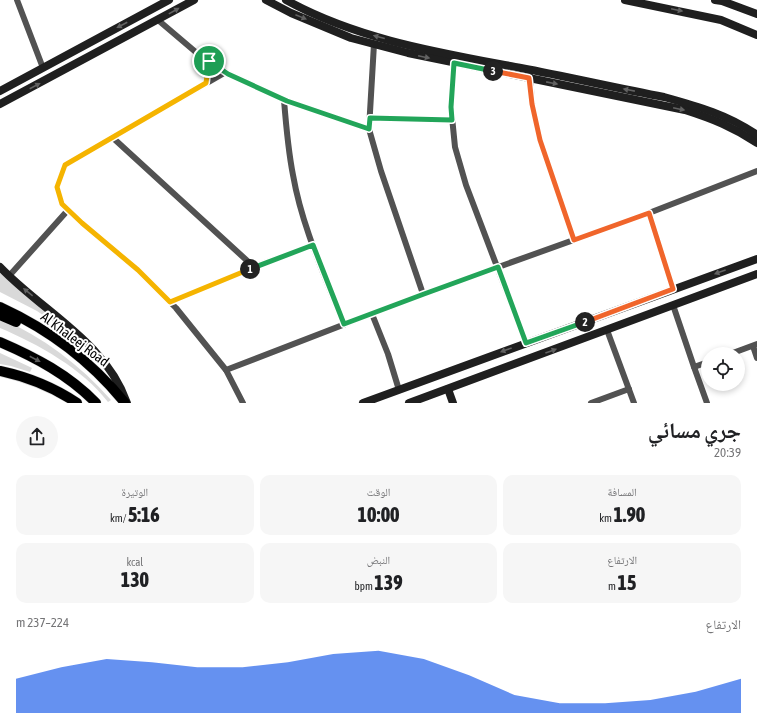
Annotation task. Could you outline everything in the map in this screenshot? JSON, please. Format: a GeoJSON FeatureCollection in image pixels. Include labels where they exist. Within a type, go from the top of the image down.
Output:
{"type":"FeatureCollection","features":[{"type":"Feature","properties":{"kind":"main road","name":"Al Khaleej Road"},"geometry":{"type":"LineString","coordinates":[[0,307],[43,331],[81,358],[96,371],[126,403]]}},
{"type":"Feature","properties":{"kind":"main road"},"geometry":{"type":"LineString","coordinates":[[0,315],[43,331]]}},
{"type":"Feature","properties":{"kind":"main road"},"geometry":{"type":"LineString","coordinates":[[0,335],[20,351]]}},
{"type":"Feature","properties":{"kind":"main road"},"geometry":{"type":"LineString","coordinates":[[0,342],[47,365],[69,379],[96,403]]}},
{"type":"Feature","properties":{"kind":"main road"},"geometry":{"type":"LineString","coordinates":[[0,371],[33,380],[64,394],[77,403]]}},
{"type":"Feature","properties":{"kind":"street"},"geometry":{"type":"LineString","coordinates":[[17,0],[43,68]]}},
{"type":"Feature","properties":{"kind":"street"},"geometry":{"type":"LineString","coordinates":[[0,91],[169,0]]}},
{"type":"Feature","properties":{"kind":"street"},"geometry":{"type":"LineString","coordinates":[[0,104],[194,0]]}},
{"type":"Feature","properties":{"kind":"street"},"geometry":{"type":"LineString","coordinates":[[266,0],[291,13],[351,38],[454,63],[530,74],[664,97],[718,113],[743,125],[757,135]]}},
{"type":"Feature","properties":{"kind":"street"},"geometry":{"type":"LineString","coordinates":[[286,0],[302,9],[340,25],[378,37],[686,110],[711,118],[738,130],[757,143]]}},
{"type":"Feature","properties":{"kind":"street"},"geometry":{"type":"LineString","coordinates":[[625,0],[721,20],[757,35]]}},
{"type":"Feature","properties":{"kind":"street"},"geometry":{"type":"LineString","coordinates":[[715,0],[757,14]]}},
{"type":"Feature","properties":{"kind":"street"},"geometry":{"type":"LineString","coordinates":[[158,20],[198,54],[226,72],[284,100],[369,129]]}},
{"type":"Feature","properties":{"kind":"street"},"geometry":{"type":"LineString","coordinates":[[374,44],[369,129],[381,171],[424,294]]}},
{"type":"Feature","properties":{"kind":"street"},"geometry":{"type":"LineString","coordinates":[[206,83],[209,61]]}},
{"type":"Feature","properties":{"kind":"street"},"geometry":{"type":"LineString","coordinates":[[454,63],[451,107],[455,147],[466,185],[526,343]]}},
{"type":"Feature","properties":{"kind":"street"},"geometry":{"type":"LineString","coordinates":[[226,72],[65,165],[57,187],[62,204],[82,223],[138,270],[170,302],[226,370],[244,403]]}},
{"type":"Feature","properties":{"kind":"street"},"geometry":{"type":"LineString","coordinates":[[530,74],[532,104],[540,140],[574,240]]}},
{"type":"Feature","properties":{"kind":"street"},"geometry":{"type":"LineString","coordinates":[[0,112],[19,94]]}},
{"type":"Feature","properties":{"kind":"street"},"geometry":{"type":"LineString","coordinates":[[284,100],[293,176],[313,245],[344,324]]}},
{"type":"Feature","properties":{"kind":"street"},"geometry":{"type":"LineString","coordinates":[[112,137],[254,267]]}},
{"type":"Feature","properties":{"kind":"street"},"geometry":{"type":"LineString","coordinates":[[226,370],[424,294],[649,213],[757,170]]}},
{"type":"Feature","properties":{"kind":"street"},"geometry":{"type":"LineString","coordinates":[[9,276],[68,210]]}},
{"type":"Feature","properties":{"kind":"street"},"geometry":{"type":"LineString","coordinates":[[649,213],[673,289]]}},
{"type":"Feature","properties":{"kind":"street"},"geometry":{"type":"LineString","coordinates":[[170,302],[254,267],[313,245]]}},
{"type":"Feature","properties":{"kind":"street"},"geometry":{"type":"LineString","coordinates":[[363,403],[757,259]]}},
{"type":"Feature","properties":{"kind":"street"},"geometry":{"type":"LineString","coordinates":[[0,267],[64,321],[98,354],[121,387],[126,403]]}},
{"type":"Feature","properties":{"kind":"street"},"geometry":{"type":"LineString","coordinates":[[410,403],[757,274]]}},
{"type":"Feature","properties":{"kind":"street"},"geometry":{"type":"LineString","coordinates":[[673,305],[707,403]]}},
{"type":"Feature","properties":{"kind":"street"},"geometry":{"type":"LineString","coordinates":[[372,314],[388,354],[399,390]]}},
{"type":"Feature","properties":{"kind":"street"},"geometry":{"type":"LineString","coordinates":[[608,330],[634,403]]}},
{"type":"Feature","properties":{"kind":"street"},"geometry":{"type":"LineString","coordinates":[[745,349],[755,345],[757,358]]}},
{"type":"Feature","properties":{"kind":"street"},"geometry":{"type":"LineString","coordinates":[[694,367],[701,364]]}},
{"type":"Feature","properties":{"kind":"street"},"geometry":{"type":"LineString","coordinates":[[591,403],[629,388]]}},
{"type":"Feature","properties":{"kind":"street"},"geometry":{"type":"LineString","coordinates":[[448,389],[453,403]]}},
{"type":"Feature","properties":{"kind":"lane"},"geometry":{"type":"LineString","coordinates":[[370,118],[452,120]]}},
{"type":"Feature","properties":{"kind":"shaded area"},"geometry":{"type":"Polygon","coordinates":[[[0,273],[55,319],[53,322],[37,311],[0,292],[0,273]]]}},
{"type":"Feature","properties":{"kind":"shaded area"},"geometry":{"type":"Polygon","coordinates":[[[0,318],[31,334],[60,353],[87,375],[111,400],[108,402],[98,390],[73,368],[15,334],[0,328],[0,318]]]}},
{"type":"Feature","properties":{"kind":"shaded area"},"geometry":{"type":"Polygon","coordinates":[[[0,353],[32,368],[30,372],[0,364],[0,353]]]}},
{"type":"Feature","properties":{"kind":"route"},"geometry":{"type":"LineString","coordinates":[[209,61],[228,74],[287,101],[369,129],[370,118],[452,120],[451,107],[454,63],[529,78],[532,104],[540,140],[574,240],[649,213],[673,289],[526,343],[498,267],[344,324],[313,245],[254,267],[170,302],[138,270],[82,223],[62,204],[57,187],[65,165],[206,83],[209,61]]}}]}
